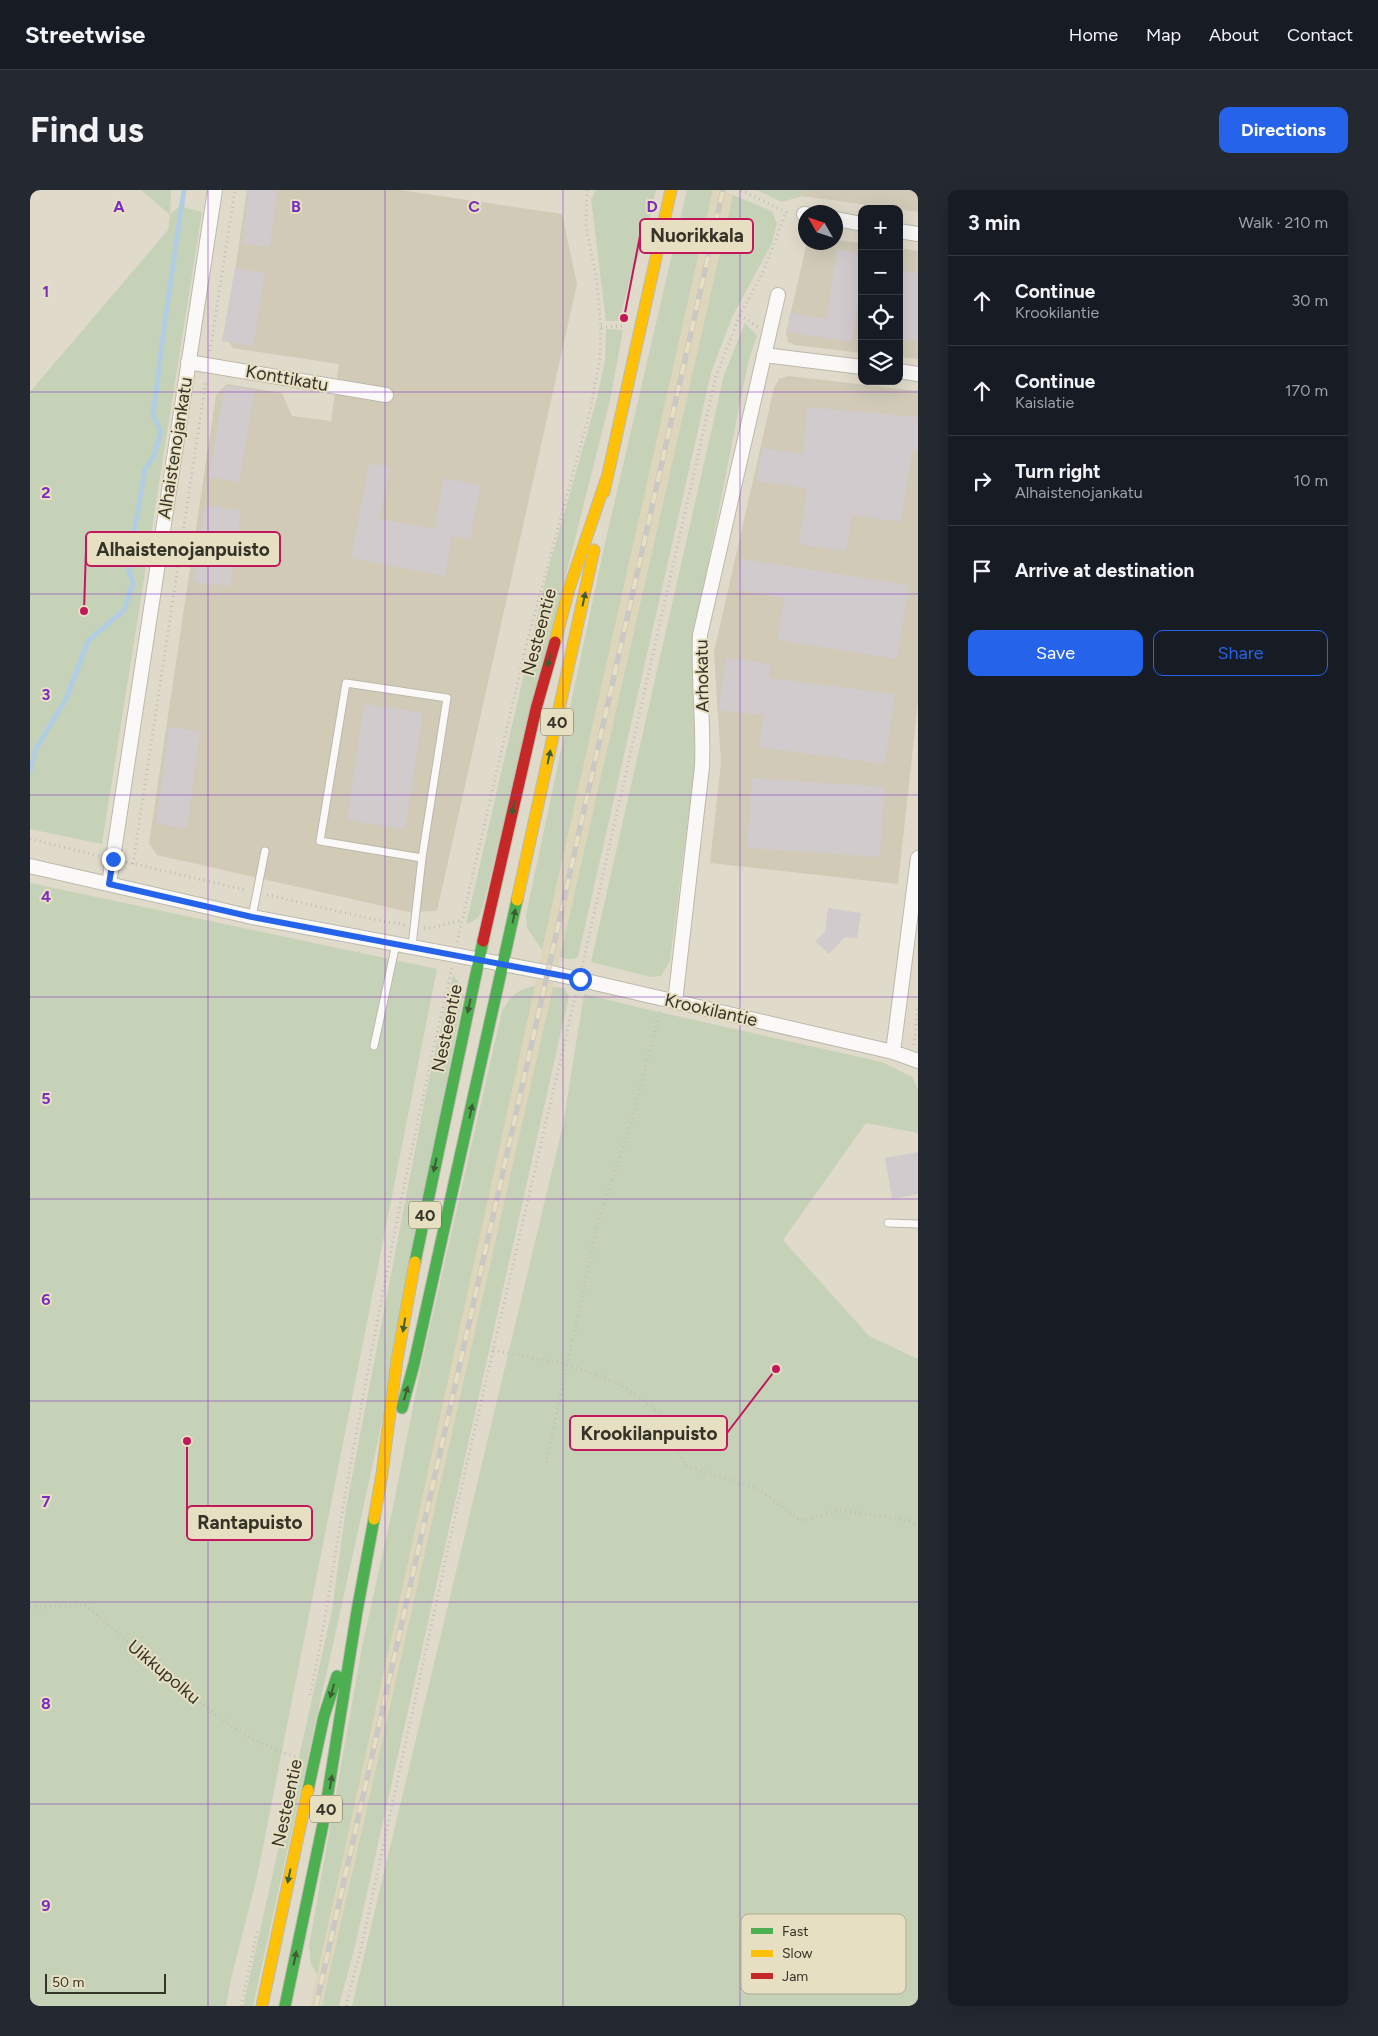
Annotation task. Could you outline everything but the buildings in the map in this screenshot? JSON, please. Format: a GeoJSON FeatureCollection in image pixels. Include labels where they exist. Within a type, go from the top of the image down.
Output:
{"type":"FeatureCollection","features":[{"type":"Feature","properties":{"kind":"main road","name":"Nesteentie"},"geometry":{"type":"LineString","coordinates":[[382,1474],[414,1364],[587,585],[606,480],[671,190]]}},
{"type":"Feature","properties":{"kind":"main road","name":"Nesteentie"},"geometry":{"type":"LineString","coordinates":[[285,2006],[323,1824],[357,1611],[382,1474],[398,1360],[415,1261],[479,959],[536,709],[569,589],[606,480]]}},
{"type":"Feature","properties":{"kind":"main road","name":"Nesteentie"},"geometry":{"type":"LineString","coordinates":[[262,2006],[324,1716],[357,1611]]}},
{"type":"Feature","properties":{"kind":"street","name":"Alhaistenojankatu"},"geometry":{"type":"LineString","coordinates":[[109,884],[215,190]]}},
{"type":"Feature","properties":{"kind":"street"},"geometry":{"type":"LineString","coordinates":[[843,220],[858,223]]}},
{"type":"Feature","properties":{"kind":"street"},"geometry":{"type":"LineString","coordinates":[[903,232],[918,234]]}},
{"type":"Feature","properties":{"kind":"street","name":"Arhokatu"},"geometry":{"type":"LineString","coordinates":[[669,1000],[702,767],[700,635],[778,295]]}},
{"type":"Feature","properties":{"kind":"street"},"geometry":{"type":"LineString","coordinates":[[764,355],[858,367]]}},
{"type":"Feature","properties":{"kind":"street","name":"Konttikatu"},"geometry":{"type":"LineString","coordinates":[[188,362],[386,395]]}},
{"type":"Feature","properties":{"kind":"street"},"geometry":{"type":"LineString","coordinates":[[903,372],[918,374]]}},
{"type":"Feature","properties":{"kind":"street"},"geometry":{"type":"LineString","coordinates":[[893,1052],[917,883],[918,858]]}},
{"type":"Feature","properties":{"kind":"street","name":"Krookilantie"},"geometry":{"type":"LineString","coordinates":[[30,866],[252,917],[580,979],[893,1052],[917,1062]]}},
{"type":"Feature","properties":{"kind":"lane"},"geometry":{"type":"LineString","coordinates":[[412,946],[422,858],[446,698],[346,683],[320,842],[422,858]]}},
{"type":"Feature","properties":{"kind":"lane"},"geometry":{"type":"LineString","coordinates":[[252,917],[265,851]]}},
{"type":"Feature","properties":{"kind":"lane"},"geometry":{"type":"LineString","coordinates":[[374,1046],[396,944]]}},
{"type":"Feature","properties":{"kind":"lane"},"geometry":{"type":"LineString","coordinates":[[888,1223],[918,1224]]}},
{"type":"Feature","properties":{"kind":"path"},"geometry":{"type":"LineString","coordinates":[[134,864],[235,190]]}},
{"type":"Feature","properties":{"kind":"path"},"geometry":{"type":"LineString","coordinates":[[308,1702],[324,1628],[339,1524],[391,1249],[455,954],[527,642],[590,410],[600,358],[601,327],[596,276],[586,226],[587,190]]}},
{"type":"Feature","properties":{"kind":"path"},"geometry":{"type":"LineString","coordinates":[[346,2006],[361,1948],[493,1350],[580,979],[716,376],[740,315],[764,270],[786,212],[741,190]]}},
{"type":"Feature","properties":{"kind":"path"},"geometry":{"type":"LineString","coordinates":[[601,327],[622,326]]}},
{"type":"Feature","properties":{"kind":"path"},"geometry":{"type":"LineString","coordinates":[[546,1463],[598,1223],[669,1000]]}},
{"type":"Feature","properties":{"kind":"path"},"geometry":{"type":"LineString","coordinates":[[917,1062],[918,1006]]}},
{"type":"Feature","properties":{"kind":"path"},"geometry":{"type":"LineString","coordinates":[[493,1350],[568,1365],[608,1378],[620,1384],[660,1414],[686,1466],[757,1488],[801,1521],[839,1510],[910,1521],[918,1526]]}},
{"type":"Feature","properties":{"kind":"path","name":"Uikkupolku"},"geometry":{"type":"LineString","coordinates":[[30,1607],[84,1605],[203,1706],[244,1735],[272,1750],[296,1756],[298,1747]]}},
{"type":"Feature","properties":{"kind":"shaded area"},"geometry":{"type":"Polygon","coordinates":[[[247,190],[400,190],[562,214],[577,284],[437,911],[409,912],[157,855],[149,843],[216,395],[227,384],[282,393],[292,416],[331,421],[339,364],[233,348],[225,337],[247,190]]]}},
{"type":"Feature","properties":{"kind":"shaded area"},"geometry":{"type":"Polygon","coordinates":[[[713,190],[723,190],[733,195],[322,2006],[310,2006],[542,950],[713,190]]]}},
{"type":"Feature","properties":{"kind":"shaded area"},"geometry":{"type":"Polygon","coordinates":[[[801,190],[918,190],[918,212],[903,210],[903,205],[867,205],[802,196],[801,190]]]}},
{"type":"Feature","properties":{"kind":"shaded area"},"geometry":{"type":"Polygon","coordinates":[[[843,241],[858,243],[858,353],[795,345],[788,342],[786,333],[805,250],[843,250],[843,241]]]}},
{"type":"Feature","properties":{"kind":"shaded area"},"geometry":{"type":"Polygon","coordinates":[[[903,249],[918,251],[918,359],[903,357],[903,249]]]}},
{"type":"Feature","properties":{"kind":"shaded area"},"geometry":{"type":"Polygon","coordinates":[[[788,376],[918,391],[918,702],[898,884],[710,863],[721,763],[714,652],[774,388],[779,379],[788,376]]]}},
{"type":"Feature","properties":{"kind":"green space"},"geometry":{"type":"Polygon","coordinates":[[[141,190],[171,190],[170,214],[180,206],[202,212],[102,844],[30,829],[30,392],[168,230],[170,215],[141,190]]]}},
{"type":"Feature","properties":{"kind":"green space"},"geometry":{"type":"Polygon","coordinates":[[[596,190],[656,190],[646,236],[629,283],[619,321],[606,321],[591,199],[596,190]]]}},
{"type":"Feature","properties":{"kind":"green space"},"geometry":{"type":"Polygon","coordinates":[[[687,190],[713,190],[542,950],[527,928],[526,915],[605,543],[687,190]]]}},
{"type":"Feature","properties":{"kind":"green space"},"geometry":{"type":"Polygon","coordinates":[[[757,190],[801,190],[802,196],[782,202],[757,190]]]}},
{"type":"Feature","properties":{"kind":"green space"},"geometry":{"type":"Polygon","coordinates":[[[733,195],[772,211],[777,224],[771,245],[732,317],[711,373],[578,957],[567,959],[560,957],[733,195]]]}},
{"type":"Feature","properties":{"kind":"green space"},"geometry":{"type":"Polygon","coordinates":[[[745,323],[757,335],[748,363],[693,640],[696,756],[670,961],[661,976],[651,977],[591,962],[724,375],[745,323]]]}},
{"type":"Feature","properties":{"kind":"green space"},"geometry":{"type":"Polygon","coordinates":[[[606,329],[623,330],[610,400],[482,910],[478,918],[466,925],[547,574],[597,398],[605,360],[606,329]]]}},
{"type":"Feature","properties":{"kind":"green space"},"geometry":{"type":"Polygon","coordinates":[[[30,883],[437,969],[257,1877],[226,2006],[30,2006],[30,883]]]}},
{"type":"Feature","properties":{"kind":"green space"},"geometry":{"type":"Polygon","coordinates":[[[453,975],[459,983],[463,995],[379,1436],[253,2006],[243,2006],[332,1610],[346,1508],[426,1093],[453,975]]]}},
{"type":"Feature","properties":{"kind":"green space"},"geometry":{"type":"Polygon","coordinates":[[[535,986],[317,1975],[311,1964],[309,1946],[362,1647],[422,1362],[502,1011],[515,994],[535,986]]]}},
{"type":"Feature","properties":{"kind":"green space"},"geometry":{"type":"Polygon","coordinates":[[[553,987],[564,988],[569,996],[355,1946],[339,2006],[322,2006],[553,987]]]}},
{"type":"Feature","properties":{"kind":"green space"},"geometry":{"type":"Polygon","coordinates":[[[584,994],[882,1062],[912,1077],[918,1089],[918,1133],[866,1123],[783,1240],[869,1336],[918,1359],[918,2006],[352,2006],[563,1125],[584,994]]]}},
{"type":"Feature","properties":{"kind":"waterway"},"geometry":{"type":"LineString","coordinates":[[30,771],[36,749],[67,697],[88,641],[124,610],[133,583],[128,568],[145,469],[153,458],[161,432],[153,415],[184,190]]}},
{"type":"Feature","properties":{"kind":"railway"},"geometry":{"type":"LineString","coordinates":[[316,2006],[723,190]]}},
{"type":"Feature","properties":{"kind":"traffic: fast"},"geometry":{"type":"LineString","coordinates":[[402,1408],[414,1364],[517,900]]}},
{"type":"Feature","properties":{"kind":"traffic: fast"},"geometry":{"type":"LineString","coordinates":[[415,1262],[483,941]]}},
{"type":"Feature","properties":{"kind":"traffic: fast"},"geometry":{"type":"LineString","coordinates":[[285,2006],[323,1824],[357,1611],[374,1519]]}},
{"type":"Feature","properties":{"kind":"traffic: fast"},"geometry":{"type":"LineString","coordinates":[[308,1790],[324,1716],[337,1676]]}},
{"type":"Feature","properties":{"kind":"traffic: slow"},"geometry":{"type":"LineString","coordinates":[[604,492],[671,190]]}},
{"type":"Feature","properties":{"kind":"traffic: slow"},"geometry":{"type":"LineString","coordinates":[[555,642],[569,589],[606,480]]}},
{"type":"Feature","properties":{"kind":"traffic: slow"},"geometry":{"type":"LineString","coordinates":[[517,900],[594,550]]}},
{"type":"Feature","properties":{"kind":"traffic: slow"},"geometry":{"type":"LineString","coordinates":[[374,1519],[397,1360],[415,1262]]}},
{"type":"Feature","properties":{"kind":"traffic: slow"},"geometry":{"type":"LineString","coordinates":[[262,2006],[308,1790]]}},
{"type":"Feature","properties":{"kind":"traffic: jam"},"geometry":{"type":"LineString","coordinates":[[483,941],[536,709],[555,642]]}},
{"type":"Feature","properties":{"kind":"place","name":"Nuorikkala"},"geometry":{"type":"Point","coordinates":[624,318]}},
{"type":"Feature","properties":{"kind":"place","name":"Alhaistenojanpuisto"},"geometry":{"type":"Point","coordinates":[84,611]}},
{"type":"Feature","properties":{"kind":"place","name":"Krookilanpuisto"},"geometry":{"type":"Point","coordinates":[776,1369]}},
{"type":"Feature","properties":{"kind":"place","name":"Rantapuisto"},"geometry":{"type":"Point","coordinates":[187,1441]}},
{"type":"Feature","properties":{"kind":"route"},"geometry":{"type":"LineString","coordinates":[[113,859],[109,884],[252,917],[580,979]]}}]}
